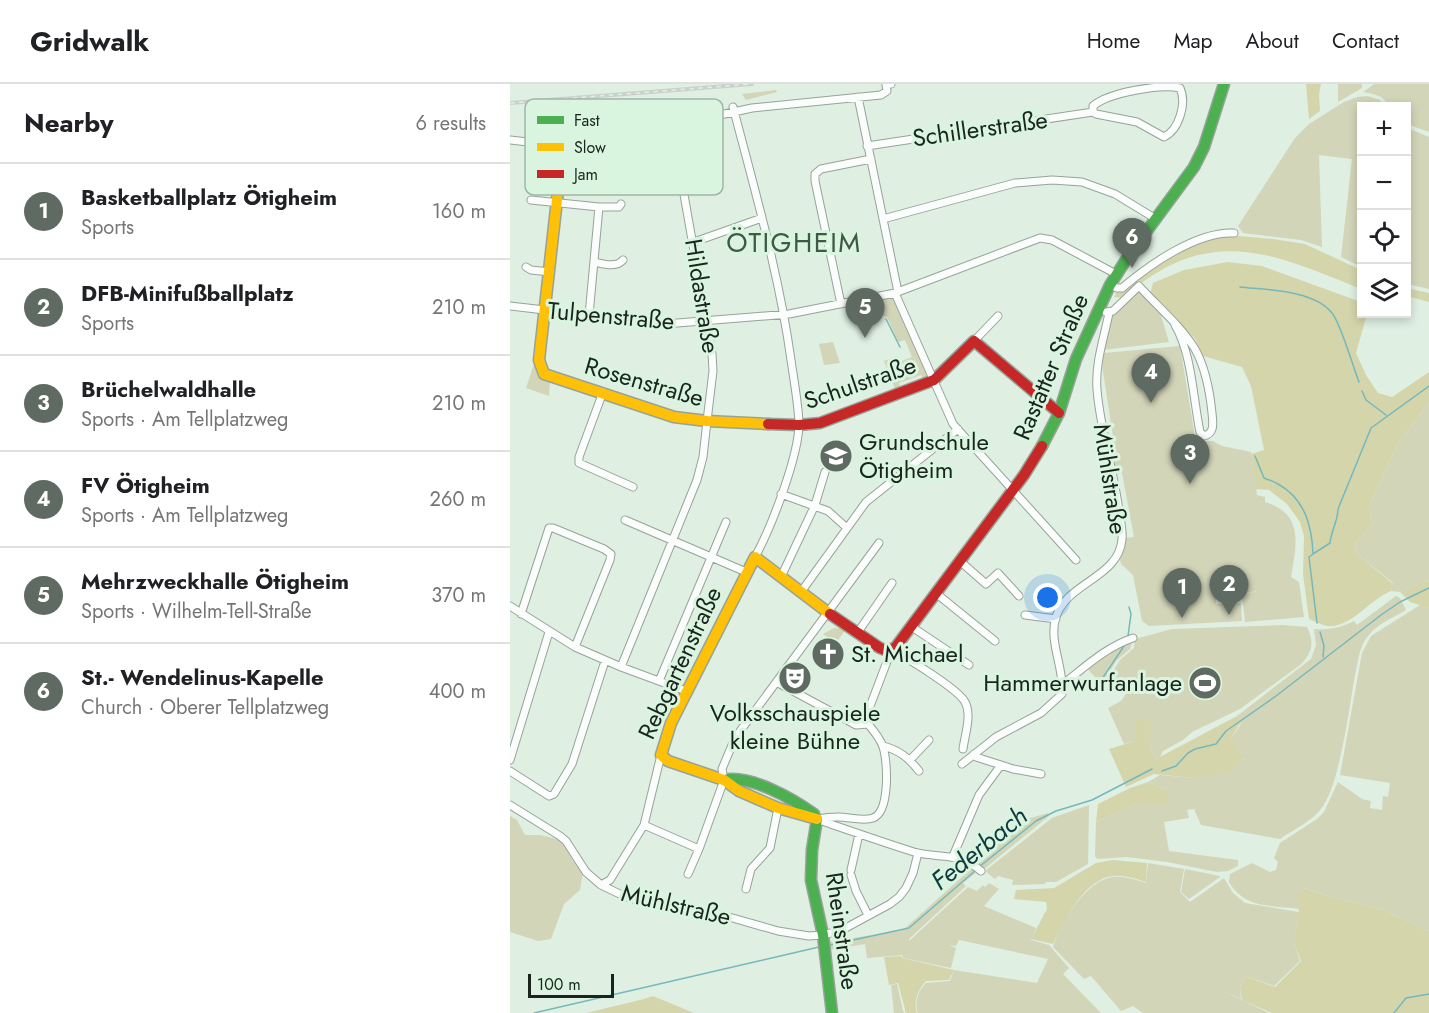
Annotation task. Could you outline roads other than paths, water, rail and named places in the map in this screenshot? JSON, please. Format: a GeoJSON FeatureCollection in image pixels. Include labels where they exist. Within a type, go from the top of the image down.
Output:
{"type":"FeatureCollection","features":[{"type":"Feature","properties":{"kind":"street"},"geometry":{"type":"LineString","coordinates":[[723,113],[881,95],[887,91],[886,86],[891,84]]}},
{"type":"Feature","properties":{"kind":"street","name":"Schillerstraße"},"geometry":{"type":"LineString","coordinates":[[867,146],[1093,112],[1137,122],[1164,137],[1170,134],[1179,115],[1183,86],[1165,84],[1131,89],[1104,98],[1094,106],[1093,112]]}},
{"type":"Feature","properties":{"kind":"street","name":"Rastatter Straße"},"geometry":{"type":"LineString","coordinates":[[891,651],[938,594],[1040,450],[1059,413],[1076,359],[1110,285],[1200,156],[1224,84]]}},
{"type":"Feature","properties":{"kind":"street"},"geometry":{"type":"LineString","coordinates":[[858,97],[897,293],[934,380],[958,429],[1076,560]]}},
{"type":"Feature","properties":{"kind":"street"},"geometry":{"type":"LineString","coordinates":[[734,110],[784,314],[799,425],[790,467],[781,494],[768,529],[754,557],[880,648],[891,651],[954,691],[964,701],[968,716],[963,748]]}},
{"type":"Feature","properties":{"kind":"street"},"geometry":{"type":"LineString","coordinates":[[510,140],[525,142]]}},
{"type":"Feature","properties":{"kind":"street"},"geometry":{"type":"LineString","coordinates":[[841,304],[815,182],[816,174],[821,169],[871,159]]}},
{"type":"Feature","properties":{"kind":"street"},"geometry":{"type":"LineString","coordinates":[[883,219],[1015,183],[1052,180],[1082,182],[1116,194],[1156,219]]}},
{"type":"Feature","properties":{"kind":"street"},"geometry":{"type":"LineString","coordinates":[[546,310],[557,195]]}},
{"type":"Feature","properties":{"kind":"street","name":"Hildastraße"},"geometry":{"type":"LineString","coordinates":[[621,667],[697,480],[703,457],[713,371],[708,321],[685,195]]}},
{"type":"Feature","properties":{"kind":"street"},"geometry":{"type":"LineString","coordinates":[[531,200],[598,207],[619,207],[621,204]]}},
{"type":"Feature","properties":{"kind":"street"},"geometry":{"type":"LineString","coordinates":[[589,315],[598,207]]}},
{"type":"Feature","properties":{"kind":"street"},"geometry":{"type":"LineString","coordinates":[[694,242],[762,218]]}},
{"type":"Feature","properties":{"kind":"street"},"geometry":{"type":"LineString","coordinates":[[1110,285],[1122,288],[1147,267],[1167,255],[1216,235],[1234,233]]}},
{"type":"Feature","properties":{"kind":"street","name":"Tulpenstraße"},"geometry":{"type":"LineString","coordinates":[[510,306],[665,324],[784,314],[897,293],[1040,237],[1052,240],[1116,274]]}},
{"type":"Feature","properties":{"kind":"street"},"geometry":{"type":"LineString","coordinates":[[594,262],[615,265],[620,264],[623,260]]}},
{"type":"Feature","properties":{"kind":"street"},"geometry":{"type":"LineString","coordinates":[[526,267],[531,270],[550,272]]}},
{"type":"Feature","properties":{"kind":"street"},"geometry":{"type":"LineString","coordinates":[[1101,304],[1109,313],[1139,286],[1175,325],[1196,351],[1208,389],[1213,423],[1212,431],[1207,436],[1200,432],[1186,353],[1175,325]]}},
{"type":"Feature","properties":{"kind":"street"},"geometry":{"type":"LineString","coordinates":[[1101,304],[1118,307]]}},
{"type":"Feature","properties":{"kind":"street","name":"Rosenstraße"},"geometry":{"type":"LineString","coordinates":[[546,310],[539,360],[544,374],[674,417],[707,422],[799,425]]}},
{"type":"Feature","properties":{"kind":"street","name":"Mühlstraße"},"geometry":{"type":"LineString","coordinates":[[1056,619],[1065,600],[1075,590],[1100,575],[1107,567],[1119,551],[1122,538],[1118,501],[1097,388],[1097,366],[1109,313]]}},
{"type":"Feature","properties":{"kind":"street"},"geometry":{"type":"LineString","coordinates":[[934,380],[998,316]]}},
{"type":"Feature","properties":{"kind":"street"},"geometry":{"type":"LineString","coordinates":[[974,341],[1059,413]]}},
{"type":"Feature","properties":{"kind":"street","name":"Schulstraße"},"geometry":{"type":"LineString","coordinates":[[799,425],[820,423],[934,380]]}},
{"type":"Feature","properties":{"kind":"street"},"geometry":{"type":"LineString","coordinates":[[603,392],[579,457],[579,463],[633,488]]}},
{"type":"Feature","properties":{"kind":"street"},"geometry":{"type":"LineString","coordinates":[[801,592],[871,497],[958,429]]}},
{"type":"Feature","properties":{"kind":"street"},"geometry":{"type":"LineString","coordinates":[[782,577],[815,506],[825,472]]}},
{"type":"Feature","properties":{"kind":"street"},"geometry":{"type":"LineString","coordinates":[[781,494],[828,511],[847,528]]}},
{"type":"Feature","properties":{"kind":"street"},"geometry":{"type":"LineString","coordinates":[[625,520],[746,572]]}},
{"type":"Feature","properties":{"kind":"street"},"geometry":{"type":"LineString","coordinates":[[659,681],[726,522]]}},
{"type":"Feature","properties":{"kind":"street"},"geometry":{"type":"LineString","coordinates":[[521,614],[549,528],[604,549],[611,554],[610,560],[575,647]]}},
{"type":"Feature","properties":{"kind":"street"},"geometry":{"type":"LineString","coordinates":[[688,874],[724,780],[722,769],[735,738],[879,543]]}},
{"type":"Feature","properties":{"kind":"street","name":"Rebgartenstraße"},"geometry":{"type":"LineString","coordinates":[[601,885],[610,880],[644,825],[671,723],[754,557]]}},
{"type":"Feature","properties":{"kind":"street"},"geometry":{"type":"LineString","coordinates":[[961,562],[986,584],[998,573],[1019,596]]}},
{"type":"Feature","properties":{"kind":"street"},"geometry":{"type":"LineString","coordinates":[[858,632],[892,583]]}},
{"type":"Feature","properties":{"kind":"street"},"geometry":{"type":"LineString","coordinates":[[938,594],[995,641]]}},
{"type":"Feature","properties":{"kind":"street"},"geometry":{"type":"LineString","coordinates":[[510,606],[575,647],[605,661],[686,691]]}},
{"type":"Feature","properties":{"kind":"street"},"geometry":{"type":"LineString","coordinates":[[962,764],[996,737],[1041,713],[1062,694],[1063,684],[1054,633],[1056,619],[1025,615]]}},
{"type":"Feature","properties":{"kind":"street"},"geometry":{"type":"LineString","coordinates":[[912,627],[969,665]]}},
{"type":"Feature","properties":{"kind":"street"},"geometry":{"type":"LineString","coordinates":[[510,760],[549,632]]}},
{"type":"Feature","properties":{"kind":"street"},"geometry":{"type":"LineString","coordinates":[[1063,684],[1103,653],[1133,638]]}},
{"type":"Feature","properties":{"kind":"street"},"geometry":{"type":"LineString","coordinates":[[817,819],[836,817],[868,819],[879,815],[884,806],[886,793],[883,746],[868,724],[869,709],[891,651]]}},
{"type":"Feature","properties":{"kind":"street"},"geometry":{"type":"LineString","coordinates":[[510,771],[549,795],[554,794],[572,764],[605,661]]}},
{"type":"Feature","properties":{"kind":"street"},"geometry":{"type":"LineString","coordinates":[[778,682],[856,725],[868,724]]}},
{"type":"Feature","properties":{"kind":"street"},"geometry":{"type":"LineString","coordinates":[[910,760],[929,740]]}},
{"type":"Feature","properties":{"kind":"street"},"geometry":{"type":"LineString","coordinates":[[883,746],[895,749],[910,760],[919,771]]}},
{"type":"Feature","properties":{"kind":"street"},"geometry":{"type":"LineString","coordinates":[[974,754],[976,757],[1013,770],[1041,774]]}},
{"type":"Feature","properties":{"kind":"street"},"geometry":{"type":"LineString","coordinates":[[661,755],[669,761],[724,780],[739,791],[778,808],[918,853],[953,856],[978,868]]}},
{"type":"Feature","properties":{"kind":"street"},"geometry":{"type":"LineString","coordinates":[[953,856],[979,795],[1001,765]]}},
{"type":"Feature","properties":{"kind":"street"},"geometry":{"type":"LineString","coordinates":[[724,780],[734,778],[742,780],[781,796],[808,809],[817,819]]}},
{"type":"Feature","properties":{"kind":"street","name":"Mühlstraße"},"geometry":{"type":"LineString","coordinates":[[510,805],[560,836],[566,841],[580,865],[601,885],[626,897],[651,904],[729,916],[778,931],[809,936],[824,943],[899,897],[913,873],[918,853]]}},
{"type":"Feature","properties":{"kind":"street"},"geometry":{"type":"LineString","coordinates":[[746,889],[752,869],[770,848],[778,808]]}},
{"type":"Feature","properties":{"kind":"street","name":"Rheinstraße"},"geometry":{"type":"LineString","coordinates":[[817,819],[811,858],[811,880],[824,943],[832,1013]]}},
{"type":"Feature","properties":{"kind":"street"},"geometry":{"type":"LineString","coordinates":[[644,825],[699,849]]}},
{"type":"Feature","properties":{"kind":"street"},"geometry":{"type":"LineString","coordinates":[[859,834],[851,872],[856,891],[868,915]]}},
{"type":"Feature","properties":{"kind":"waterway"},"geometry":{"type":"LineString","coordinates":[[1240,287],[1289,292],[1324,305],[1332,313],[1339,326],[1359,382]]}},
{"type":"Feature","properties":{"kind":"waterway"},"geometry":{"type":"LineString","coordinates":[[886,319],[900,347]]}},
{"type":"Feature","properties":{"kind":"waterway"},"geometry":{"type":"LineString","coordinates":[[1313,554],[1330,543],[1338,509],[1371,428],[1429,386]]}},
{"type":"Feature","properties":{"kind":"waterway"},"geometry":{"type":"LineString","coordinates":[[1362,391],[1366,400],[1386,415]]}},
{"type":"Feature","properties":{"kind":"waterway"},"geometry":{"type":"LineString","coordinates":[[1255,456],[1264,478],[1276,483],[1295,497],[1309,524],[1313,554],[1309,557],[1317,623]]}},
{"type":"Feature","properties":{"kind":"waterway","name":"Federbach"},"geometry":{"type":"LineString","coordinates":[[1162,771],[1176,766],[1195,749],[1216,744],[1226,731],[1276,696],[1381,615],[1400,602],[1429,588]]}},
{"type":"Feature","properties":{"kind":"waterway"},"geometry":{"type":"LineString","coordinates":[[1128,636],[1131,614],[1129,607]]}},
{"type":"Feature","properties":{"kind":"waterway"},"geometry":{"type":"LineString","coordinates":[[1320,632],[1324,646],[1323,657]]}},
{"type":"Feature","properties":{"kind":"waterway"},"geometry":{"type":"LineString","coordinates":[[1102,688],[1102,679],[1126,643]]}},
{"type":"Feature","properties":{"kind":"waterway","name":"Federbach"},"geometry":{"type":"LineString","coordinates":[[979,867],[1036,821],[1056,811],[1092,800],[1152,769]]}},
{"type":"Feature","properties":{"kind":"waterway","name":"Federbach"},"geometry":{"type":"LineString","coordinates":[[830,945],[909,928],[976,870]]}},
{"type":"Feature","properties":{"kind":"waterway","name":"Federbach"},"geometry":{"type":"LineString","coordinates":[[534,1013],[819,947]]}},
{"type":"Feature","properties":{"kind":"waterway"},"geometry":{"type":"LineString","coordinates":[[1394,1013],[1406,998],[1429,994]]}},
{"type":"Feature","properties":{"kind":"railway"},"geometry":{"type":"LineString","coordinates":[[561,99],[752,84]]}},
{"type":"Feature","properties":{"kind":"railway"},"geometry":{"type":"LineString","coordinates":[[510,103],[525,102]]}},
{"type":"Feature","properties":{"kind":"place","name":"St.- Wendelinus-Kapelle"},"geometry":{"type":"Point","coordinates":[1132,268]}},
{"type":"Feature","properties":{"kind":"place","name":"Mehrzweckhalle Ötigheim"},"geometry":{"type":"Point","coordinates":[865,338]}},
{"type":"Feature","properties":{"kind":"place","name":"FV Ötigheim"},"geometry":{"type":"Point","coordinates":[1151,403]}},
{"type":"Feature","properties":{"kind":"place","name":"Grundschule Ötigheim"},"geometry":{"type":"Point","coordinates":[836,456]}},
{"type":"Feature","properties":{"kind":"place","name":"Brüchelwaldhalle"},"geometry":{"type":"Point","coordinates":[1190,484]}},
{"type":"Feature","properties":{"kind":"place","name":"DFB-Minifußballplatz"},"geometry":{"type":"Point","coordinates":[1229,615]}},
{"type":"Feature","properties":{"kind":"place","name":"Basketballplatz Ötigheim"},"geometry":{"type":"Point","coordinates":[1182,618]}},
{"type":"Feature","properties":{"kind":"place","name":"St. Michael"},"geometry":{"type":"Point","coordinates":[828,654]}},
{"type":"Feature","properties":{"kind":"place","name":"Volksschauspiele kleine Bühne"},"geometry":{"type":"Point","coordinates":[795,678]}},
{"type":"Feature","properties":{"kind":"place","name":"Hammerwurfanlage"},"geometry":{"type":"Point","coordinates":[1205,683]}},
{"type":"Feature","properties":{"kind":"district","name":"ÖTIGHEIM"},"geometry":{"type":"Point","coordinates":[794,243]}}]}
